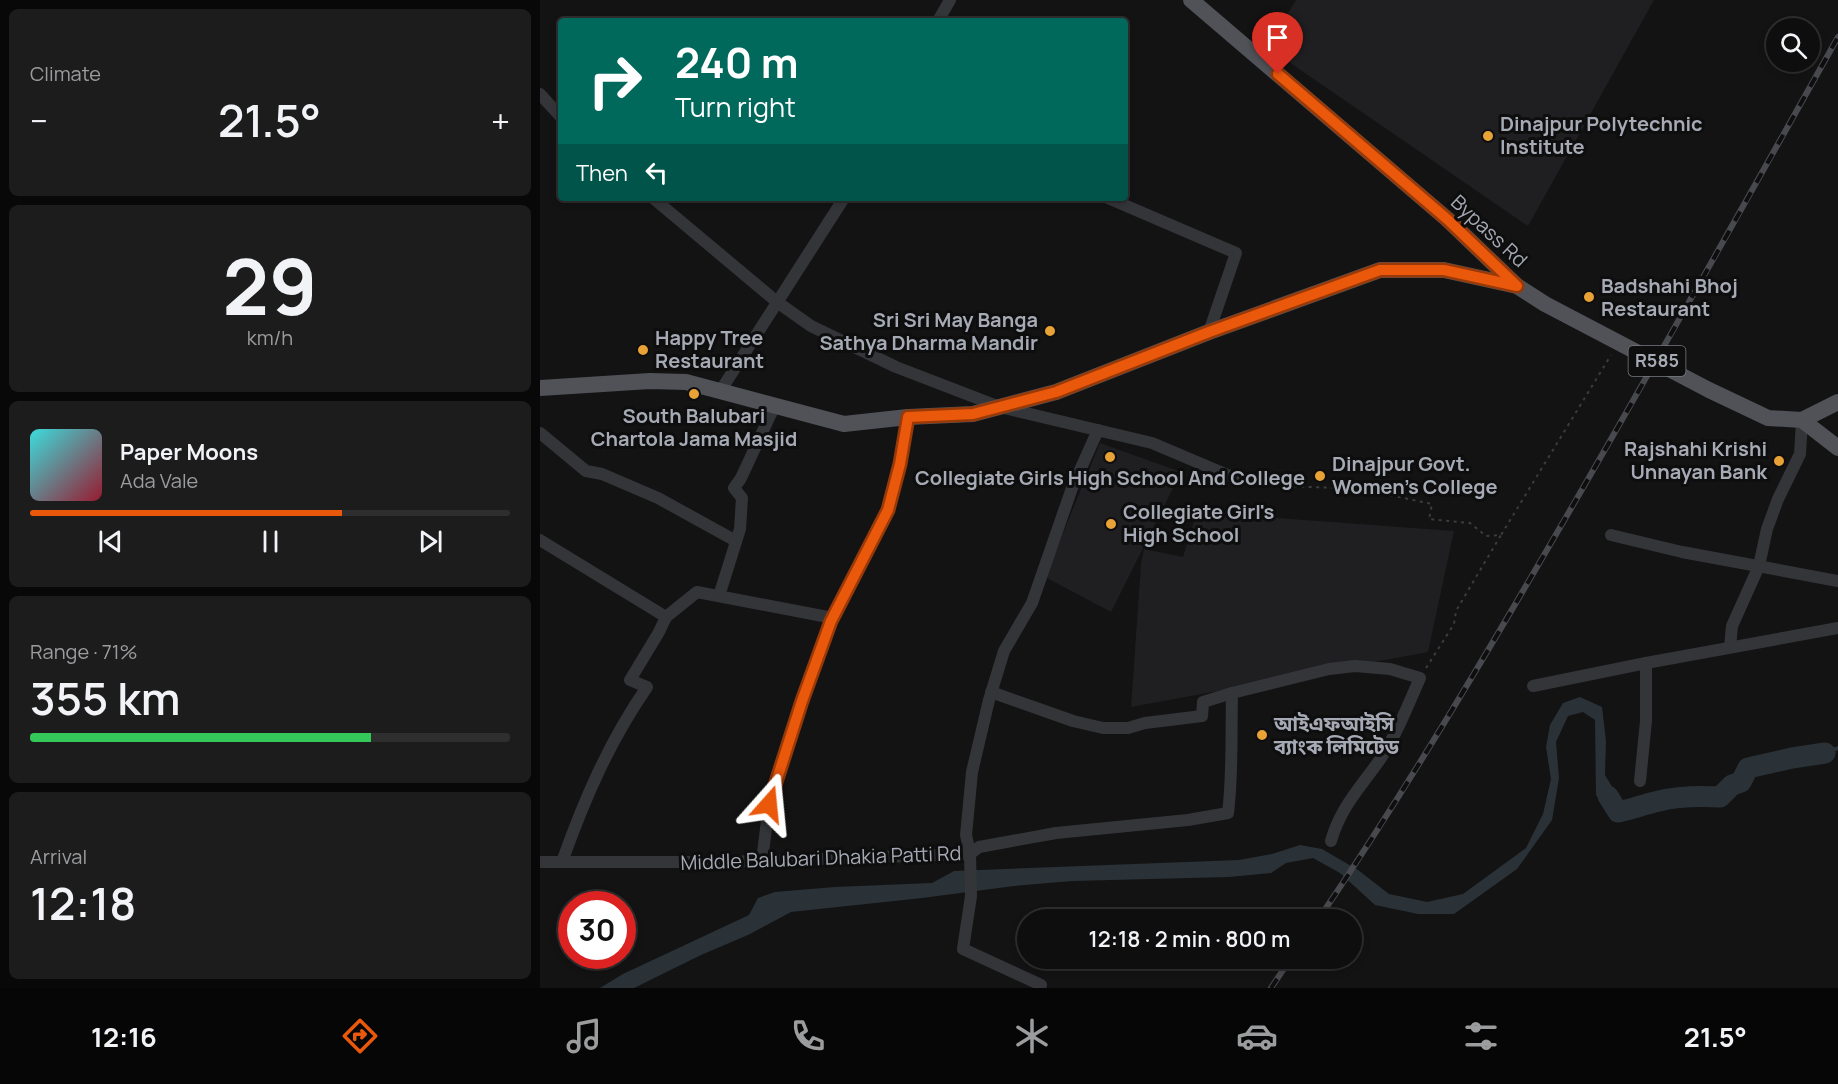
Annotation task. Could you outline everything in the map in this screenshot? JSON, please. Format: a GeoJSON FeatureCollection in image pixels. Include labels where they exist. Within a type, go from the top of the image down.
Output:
{"type":"FeatureCollection","features":[{"type":"Feature","properties":{"kind":"main road","name":"Bypass Rd"},"geometry":{"type":"LineString","coordinates":[[1191,0],[1447,219],[1517,286],[1545,304],[1709,390],[1768,418],[1802,420]]}},
{"type":"Feature","properties":{"kind":"main road","name":"R585"},"geometry":{"type":"LineString","coordinates":[[540,388],[650,381],[686,382],[844,424],[908,417],[973,414],[1056,392],[1209,332],[1380,270],[1444,270],[1517,286]]}},
{"type":"Feature","properties":{"kind":"main road","name":"R585"},"geometry":{"type":"LineString","coordinates":[[1802,420],[1838,402]]}},
{"type":"Feature","properties":{"kind":"main road"},"geometry":{"type":"LineString","coordinates":[[1802,420],[1838,448]]}},
{"type":"Feature","properties":{"kind":"street"},"geometry":{"type":"LineString","coordinates":[[940,18],[950,0]]}},
{"type":"Feature","properties":{"kind":"street"},"geometry":{"type":"LineString","coordinates":[[540,94],[558,114]]}},
{"type":"Feature","properties":{"kind":"street"},"geometry":{"type":"LineString","coordinates":[[657,201],[777,302],[811,327],[896,367],[1000,407],[1152,443],[1237,479]]}},
{"type":"Feature","properties":{"kind":"street"},"geometry":{"type":"LineString","coordinates":[[720,390],[842,201]]}},
{"type":"Feature","properties":{"kind":"street"},"geometry":{"type":"LineString","coordinates":[[1115,201],[1236,253],[1209,332]]}},
{"type":"Feature","properties":{"kind":"street"},"geometry":{"type":"LineString","coordinates":[[719,596],[740,529],[742,498],[734,488],[741,478],[775,405]]}},
{"type":"Feature","properties":{"kind":"street"},"geometry":{"type":"LineString","coordinates":[[762,861],[769,804],[802,701],[833,618],[888,510],[900,464],[908,417]]}},
{"type":"Feature","properties":{"kind":"street"},"geometry":{"type":"LineString","coordinates":[[1730,647],[1732,626],[1759,566],[1767,529],[1778,499],[1800,454],[1802,420]]}},
{"type":"Feature","properties":{"kind":"street"},"geometry":{"type":"LineString","coordinates":[[1040,988],[1041,985],[963,949],[971,896],[970,854],[966,835],[972,772],[991,692],[1004,651],[1032,603],[1072,488],[1098,430]]}},
{"type":"Feature","properties":{"kind":"street"},"geometry":{"type":"LineString","coordinates":[[540,433],[586,471],[602,474],[658,498],[736,541]]}},
{"type":"Feature","properties":{"kind":"street"},"geometry":{"type":"LineString","coordinates":[[1611,535],[1682,552],[1838,581]]}},
{"type":"Feature","properties":{"kind":"street"},"geometry":{"type":"LineString","coordinates":[[540,540],[666,617]]}},
{"type":"Feature","properties":{"kind":"street"},"geometry":{"type":"LineString","coordinates":[[562,862],[580,810],[597,771],[646,687],[630,680],[666,617],[697,592],[833,618]]}},
{"type":"Feature","properties":{"kind":"street"},"geometry":{"type":"LineString","coordinates":[[1533,686],[1838,628]]}},
{"type":"Feature","properties":{"kind":"street"},"geometry":{"type":"LineString","coordinates":[[1640,781],[1646,722],[1646,663]]}},
{"type":"Feature","properties":{"kind":"street"},"geometry":{"type":"LineString","coordinates":[[991,692],[1073,721],[1103,728],[1128,728],[1145,723],[1202,716],[1203,702],[1329,669],[1355,666],[1390,669],[1420,678],[1396,732],[1381,758],[1343,809],[1331,841]]}},
{"type":"Feature","properties":{"kind":"street","name":"Middle Balubari Dhakia Patti Rd"},"geometry":{"type":"LineString","coordinates":[[540,862],[762,861],[970,854],[979,848],[1056,833],[1188,820],[1228,813],[1232,786],[1230,750],[1232,693]]}},
{"type":"Feature","properties":{"kind":"path"},"geometry":{"type":"LineString","coordinates":[[1420,678],[1454,624],[1456,611],[1463,599],[1618,342]]}},
{"type":"Feature","properties":{"kind":"path"},"geometry":{"type":"LineString","coordinates":[[1237,479],[1287,486],[1361,489],[1432,504],[1429,519],[1470,523],[1486,536],[1501,535]]}},
{"type":"Feature","properties":{"kind":"shaded area","name":"Dinajpur Polytechnic Institute"},"geometry":{"type":"Polygon","coordinates":[[[1296,0],[1654,0],[1528,226],[1267,47],[1296,0]]]}},
{"type":"Feature","properties":{"kind":"shaded area","name":"Collegiate Girl's High School"},"geometry":{"type":"Polygon","coordinates":[[[1100,443],[1181,472],[1111,612],[1045,577],[1100,443]]]}},
{"type":"Feature","properties":{"kind":"shaded area"},"geometry":{"type":"Polygon","coordinates":[[[1197,512],[1454,531],[1428,652],[1131,707],[1144,549],[1183,557],[1197,512]]]}},
{"type":"Feature","properties":{"kind":"shaded area"},"geometry":{"type":"Polygon","coordinates":[[[1580,697],[1602,707],[1606,741],[1605,775],[1617,795],[1612,813],[1596,795],[1595,720],[1583,712],[1568,716],[1556,742],[1559,778],[1552,820],[1517,869],[1454,914],[1418,914],[1375,905],[1340,873],[1313,858],[1286,863],[1271,873],[1229,877],[1072,881],[791,912],[748,935],[634,988],[600,988],[623,974],[749,915],[758,898],[775,892],[932,883],[954,871],[1239,860],[1272,854],[1300,845],[1322,849],[1358,870],[1389,894],[1427,902],[1463,894],[1526,848],[1543,814],[1551,779],[1546,747],[1550,725],[1563,703],[1580,697]]]}},
{"type":"Feature","properties":{"kind":"waterway"},"geometry":{"type":"LineString","coordinates":[[1825,753],[1838,748]]}},
{"type":"Feature","properties":{"kind":"waterway"},"geometry":{"type":"LineString","coordinates":[[1608,796],[1618,812],[1674,798],[1720,797],[1732,785],[1741,782],[1748,768],[1825,753]]}},
{"type":"Feature","properties":{"kind":"railway"},"geometry":{"type":"LineString","coordinates":[[1325,909],[1416,769],[1509,615],[1637,394],[1838,37]]}},
{"type":"Feature","properties":{"kind":"railway"},"geometry":{"type":"LineString","coordinates":[[1271,988],[1284,969]]}},
{"type":"Feature","properties":{"kind":"place","name":"Dinajpur Polytechnic Institute"},"geometry":{"type":"Point","coordinates":[1488,136]}},
{"type":"Feature","properties":{"kind":"place","name":"Badshahi Bhoj Restaurant"},"geometry":{"type":"Point","coordinates":[1589,297]}},
{"type":"Feature","properties":{"kind":"place","name":"Sri Sri May Banga Sathya Dharma Mandir"},"geometry":{"type":"Point","coordinates":[1050,331]}},
{"type":"Feature","properties":{"kind":"place","name":"Happy Tree Restaurant"},"geometry":{"type":"Point","coordinates":[643,350]}},
{"type":"Feature","properties":{"kind":"place","name":"South Balubari Chartola Jama Masjid"},"geometry":{"type":"Point","coordinates":[694,394]}},
{"type":"Feature","properties":{"kind":"place","name":"Collegiate Girls High School And College"},"geometry":{"type":"Point","coordinates":[1110,457]}},
{"type":"Feature","properties":{"kind":"place","name":"Rajshahi Krishi Unnayan Bank"},"geometry":{"type":"Point","coordinates":[1779,461]}},
{"type":"Feature","properties":{"kind":"place","name":"Dinajpur Govt. Women's College"},"geometry":{"type":"Point","coordinates":[1320,476]}},
{"type":"Feature","properties":{"kind":"place","name":"Collegiate Girl's High School"},"geometry":{"type":"Point","coordinates":[1111,524]}},
{"type":"Feature","properties":{"kind":"place","name":"আইএফআইসি ব্যাংক লিমিটেড"},"geometry":{"type":"Point","coordinates":[1262,735]}},
{"type":"Feature","properties":{"kind":"route"},"geometry":{"type":"LineString","coordinates":[[769,804],[831,621],[888,510],[900,464],[908,417],[973,414],[1056,392],[1209,332],[1380,270],[1444,270],[1517,286],[1447,219],[1278,74]]}}]}
